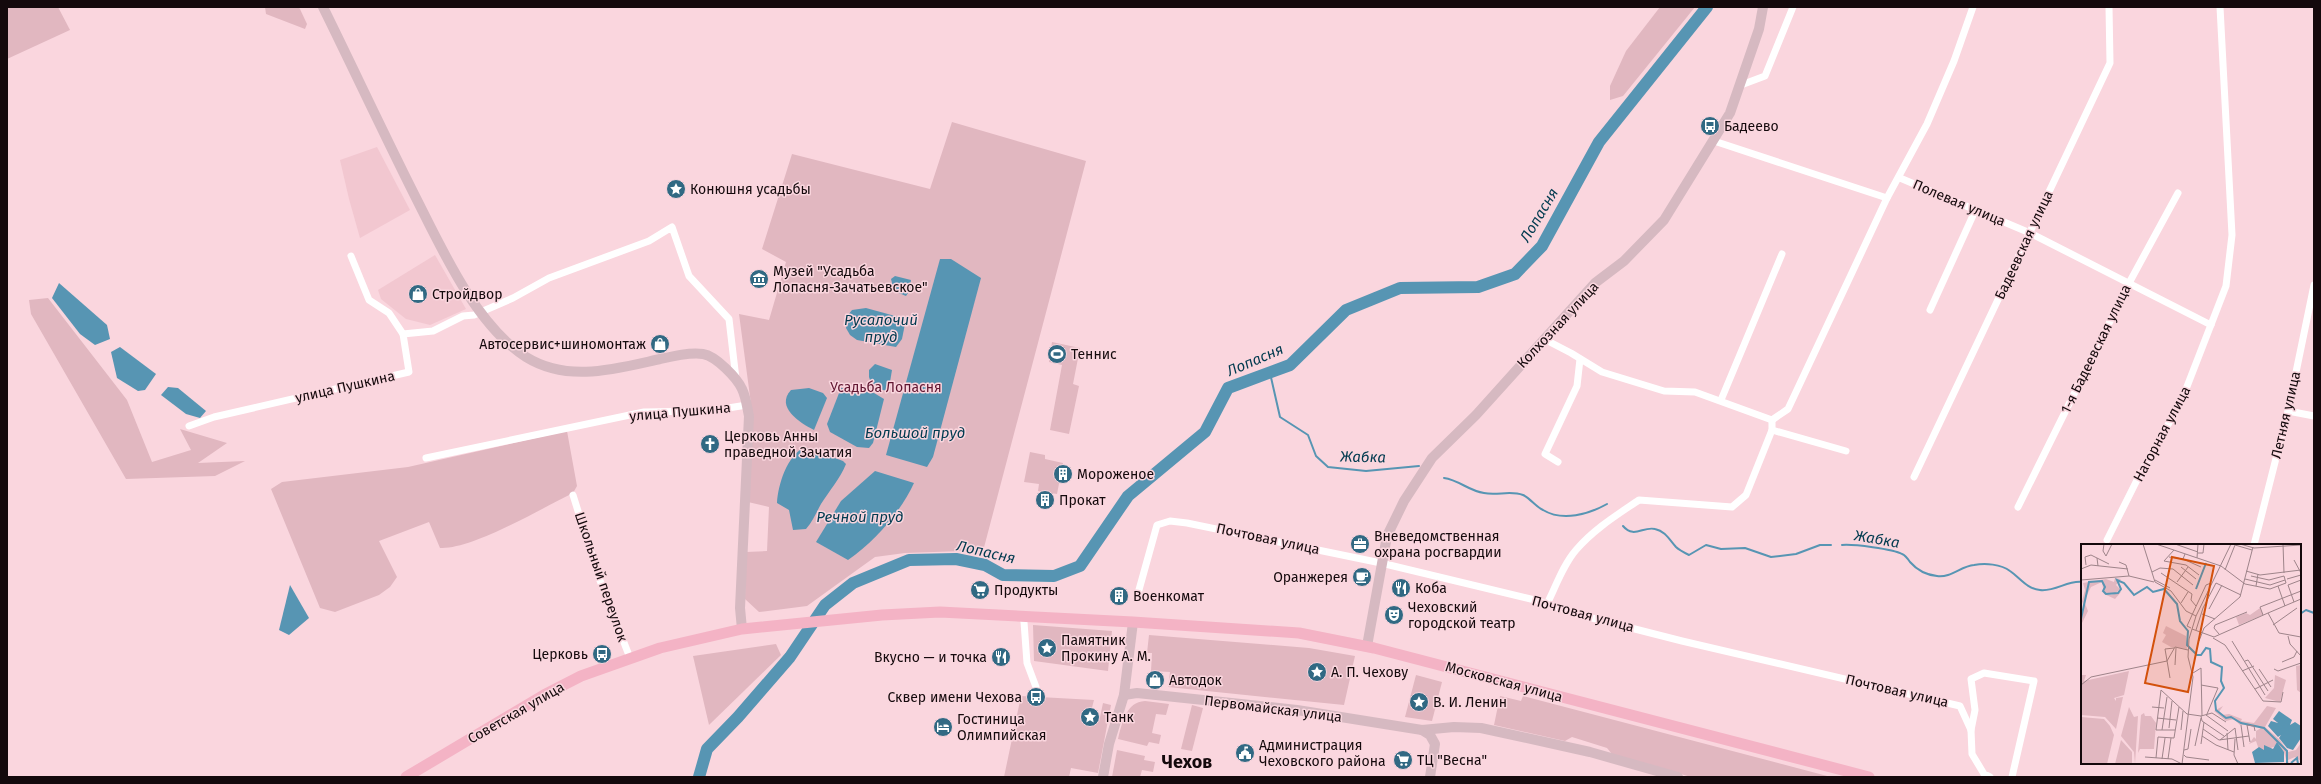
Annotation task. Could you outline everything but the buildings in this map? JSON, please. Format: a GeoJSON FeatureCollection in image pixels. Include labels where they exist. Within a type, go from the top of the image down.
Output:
{"type":"FeatureCollection","features":[{"type":"Feature","properties":{"kind":"main road","name":"Колхозная улица"},"geometry":{"type":"LineString","coordinates":[[1367,646],[1387,536],[1404,501],[1432,458],[1476,415],[1595,283],[1624,261],[1664,220],[1730,113],[1741,85],[1759,29],[1763,7]]}},
{"type":"Feature","properties":{"kind":"main road","name":"улица Пушкина"},"geometry":{"type":"LineString","coordinates":[[323,8],[432,230],[479,312],[504,342],[527,358],[548,368],[571,373],[599,372],[676,356],[704,354],[721,363],[736,379],[742,390],[747,405],[748,416],[740,608],[742,629]]}},
{"type":"Feature","properties":{"kind":"main road","name":"Московская улица"},"geometry":{"type":"LineString","coordinates":[[882,615],[940,612],[1022,615],[1298,633],[1367,646],[1868,777]]}},
{"type":"Feature","properties":{"kind":"main road","name":"Советская улица"},"geometry":{"type":"LineString","coordinates":[[406,777],[544,695],[581,676],[630,658],[660,648],[742,629],[882,615]]}},
{"type":"Feature","properties":{"kind":"main road"},"geometry":{"type":"LineString","coordinates":[[1103,777],[1110,744],[1124,695],[1133,622]]}},
{"type":"Feature","properties":{"kind":"main road","name":"Первомайская улица"},"geometry":{"type":"LineString","coordinates":[[1124,695],[1137,693],[1297,710],[1422,730]]}},
{"type":"Feature","properties":{"kind":"main road"},"geometry":{"type":"LineString","coordinates":[[1430,777],[1438,732],[1443,728]]}},
{"type":"Feature","properties":{"kind":"main road"},"geometry":{"type":"LineString","coordinates":[[1422,730],[1443,728],[1481,728],[1590,752],[1678,777]]}},
{"type":"Feature","properties":{"kind":"main road"},"geometry":{"type":"LineString","coordinates":[[1422,730],[1430,735],[1435,744]]}},
{"type":"Feature","properties":{"kind":"street"},"geometry":{"type":"LineString","coordinates":[[1741,85],[1766,76],[1793,7]]}},
{"type":"Feature","properties":{"kind":"street","name":"Полевая улица"},"geometry":{"type":"LineString","coordinates":[[1772,420],[1788,409],[1887,198],[1900,178],[1927,124],[1954,62],[1973,7]]}},
{"type":"Feature","properties":{"kind":"street","name":"Бадеевская улица"},"geometry":{"type":"LineString","coordinates":[[1914,477],[2110,63],[2109,7]]}},
{"type":"Feature","properties":{"kind":"street"},"geometry":{"type":"LineString","coordinates":[[2211,325],[2226,286],[2232,235],[2220,7]]}},
{"type":"Feature","properties":{"kind":"street"},"geometry":{"type":"LineString","coordinates":[[1714,141],[1887,198]]}},
{"type":"Feature","properties":{"kind":"street","name":"Полевая улица"},"geometry":{"type":"LineString","coordinates":[[1900,178],[2030,233],[2211,325]]}},
{"type":"Feature","properties":{"kind":"street","name":"1-я Бадеевская улица"},"geometry":{"type":"LineString","coordinates":[[2018,507],[2128,284],[2178,193]]}},
{"type":"Feature","properties":{"kind":"street"},"geometry":{"type":"LineString","coordinates":[[1930,310],[1975,211]]}},
{"type":"Feature","properties":{"kind":"street"},"geometry":{"type":"LineString","coordinates":[[352,256],[369,300],[389,313],[403,334],[433,331],[463,316],[474,316],[479,312],[513,298],[549,278],[649,241],[672,227],[689,276],[729,318],[736,379]]}},
{"type":"Feature","properties":{"kind":"street"},"geometry":{"type":"LineString","coordinates":[[1721,400],[1782,254]]}},
{"type":"Feature","properties":{"kind":"street","name":"Летняя улица"},"geometry":{"type":"LineString","coordinates":[[2254,544],[2288,411],[2314,285]]}},
{"type":"Feature","properties":{"kind":"street","name":"Нагорная улица"},"geometry":{"type":"LineString","coordinates":[[2107,540],[2141,472],[2181,402],[2211,325]]}},
{"type":"Feature","properties":{"kind":"street","name":"улица Пушкина"},"geometry":{"type":"LineString","coordinates":[[189,426],[214,418],[409,372],[403,334]]}},
{"type":"Feature","properties":{"kind":"street"},"geometry":{"type":"LineString","coordinates":[[1544,339],[1602,372],[1664,391],[1694,392],[1721,400],[1772,420],[1772,430],[1746,495],[1732,507],[1639,500],[1592,534],[1576,551],[1563,570],[1547,604]]}},
{"type":"Feature","properties":{"kind":"street"},"geometry":{"type":"LineString","coordinates":[[1558,462],[1545,454],[1577,386],[1580,359]]}},
{"type":"Feature","properties":{"kind":"street","name":"улица Пушкина"},"geometry":{"type":"LineString","coordinates":[[426,458],[644,412],[709,411],[747,405]]}},
{"type":"Feature","properties":{"kind":"street"},"geometry":{"type":"LineString","coordinates":[[2288,411],[2314,416]]}},
{"type":"Feature","properties":{"kind":"street"},"geometry":{"type":"LineString","coordinates":[[1772,430],[1846,451]]}},
{"type":"Feature","properties":{"kind":"street","name":"Школьный переулок"},"geometry":{"type":"LineString","coordinates":[[573,495],[599,578],[630,658]]}},
{"type":"Feature","properties":{"kind":"street","name":"Почтовая улица"},"geometry":{"type":"LineString","coordinates":[[1137,597],[1157,526],[1170,521],[1259,536],[1381,563],[1547,604],[1580,615],[1682,641],[1960,706],[1971,730]]}},
{"type":"Feature","properties":{"kind":"street"},"geometry":{"type":"LineString","coordinates":[[1022,615],[1024,622],[1027,663],[1036,687]]}},
{"type":"Feature","properties":{"kind":"street","name":"Почтовая улица"},"geometry":{"type":"LineString","coordinates":[[1990,777],[1984,774],[1972,754],[1971,730],[1975,710],[1971,679],[1984,673],[2034,681],[2012,777]]}},
{"type":"Feature","properties":{"kind":"shaded area"},"geometry":{"type":"Polygon","coordinates":[[[377,147],[410,210],[360,238],[340,160],[377,147]]]}},
{"type":"Feature","properties":{"kind":"shaded area","name":"Стройдвор"},"geometry":{"type":"Polygon","coordinates":[[[435,255],[466,309],[430,325],[406,319],[381,299],[378,290],[435,255]]]}},
{"type":"Feature","properties":{"kind":"green space"},"geometry":{"type":"Polygon","coordinates":[[[7,7],[58,7],[70,30],[7,59],[7,7]]]}},
{"type":"Feature","properties":{"kind":"green space"},"geometry":{"type":"Polygon","coordinates":[[[265,7],[299,7],[307,24],[305,29],[266,14],[265,7]]]}},
{"type":"Feature","properties":{"kind":"green space"},"geometry":{"type":"Polygon","coordinates":[[[1660,7],[1695,7],[1623,96],[1610,100],[1610,86],[1626,51],[1660,7]]]}},
{"type":"Feature","properties":{"kind":"green space","name":"Усадьба Лопасня"},"geometry":{"type":"Polygon","coordinates":[[[952,122],[1086,161],[982,555],[963,551],[905,553],[875,557],[807,606],[759,612],[745,599],[746,552],[767,551],[769,507],[748,502],[751,404],[739,314],[769,320],[786,262],[762,249],[792,154],[930,189],[952,122]]]}},
{"type":"Feature","properties":{"kind":"green space"},"geometry":{"type":"Polygon","coordinates":[[[48,298],[127,400],[152,462],[191,450],[180,429],[227,443],[198,463],[245,461],[215,476],[126,479],[31,314],[29,300],[48,298]]]}},
{"type":"Feature","properties":{"kind":"green space"},"geometry":{"type":"Polygon","coordinates":[[[1052,342],[1080,348],[1073,384],[1079,386],[1069,434],[1050,430],[1062,365],[1049,362],[1052,342]]]}},
{"type":"Feature","properties":{"kind":"green space"},"geometry":{"type":"Polygon","coordinates":[[[567,431],[577,486],[573,493],[507,527],[454,547],[440,548],[429,522],[379,541],[397,577],[390,587],[379,595],[335,612],[320,608],[271,489],[282,482],[408,467],[567,431]]]}},
{"type":"Feature","properties":{"kind":"green space"},"geometry":{"type":"Polygon","coordinates":[[[1030,452],[1045,455],[1045,459],[1063,463],[1057,494],[1038,491],[1039,484],[1024,482],[1030,452]]]}},
{"type":"Feature","properties":{"kind":"green space"},"geometry":{"type":"Polygon","coordinates":[[[1033,625],[1112,631],[1108,671],[1034,661],[1033,625]]]}},
{"type":"Feature","properties":{"kind":"green space"},"geometry":{"type":"Polygon","coordinates":[[[1149,635],[1309,648],[1355,656],[1344,705],[1168,687],[1170,672],[1151,671],[1152,653],[1147,653],[1149,635]]]}},
{"type":"Feature","properties":{"kind":"green space"},"geometry":{"type":"Polygon","coordinates":[[[776,644],[781,655],[709,725],[693,656],[776,644]]]}},
{"type":"Feature","properties":{"kind":"green space"},"geometry":{"type":"Polygon","coordinates":[[[1416,675],[1442,682],[1432,721],[1405,717],[1416,675]]]}},
{"type":"Feature","properties":{"kind":"green space"},"geometry":{"type":"Polygon","coordinates":[[[1021,696],[1094,700],[1089,719],[1099,722],[1103,703],[1111,705],[1098,773],[1071,768],[1069,777],[1004,777],[1021,696]]]}},
{"type":"Feature","properties":{"kind":"green space"},"geometry":{"type":"Polygon","coordinates":[[[1500,696],[1521,701],[1523,696],[1831,777],[1691,777],[1612,754],[1607,748],[1572,737],[1565,741],[1494,725],[1500,696]]]}},
{"type":"Feature","properties":{"kind":"green space"},"geometry":{"type":"Polygon","coordinates":[[[1145,701],[1169,704],[1166,715],[1156,714],[1152,733],[1161,735],[1159,744],[1149,742],[1147,746],[1118,739],[1123,720],[1129,709],[1139,702],[1145,701]]]}},
{"type":"Feature","properties":{"kind":"green space"},"geometry":{"type":"Polygon","coordinates":[[[1192,705],[1203,708],[1192,751],[1181,749],[1192,705]]]}},
{"type":"Feature","properties":{"kind":"green space"},"geometry":{"type":"Polygon","coordinates":[[[1117,750],[1145,756],[1144,760],[1155,762],[1153,772],[1142,770],[1140,777],[1112,777],[1117,750]]]}},
{"type":"Feature","properties":{"kind":"water","name":"Большой пруд"},"geometry":{"type":"Polygon","coordinates":[[[940,259],[951,259],[981,278],[933,457],[927,467],[886,455],[940,259]]]}},
{"type":"Feature","properties":{"kind":"water"},"geometry":{"type":"Polygon","coordinates":[[[895,276],[911,280],[910,290],[906,296],[894,291],[891,279],[895,276]]]}},
{"type":"Feature","properties":{"kind":"water"},"geometry":{"type":"Polygon","coordinates":[[[59,283],[107,325],[110,339],[95,345],[80,334],[52,298],[59,283]]]}},
{"type":"Feature","properties":{"kind":"water","name":"Русалочий пруд"},"geometry":{"type":"Polygon","coordinates":[[[866,308],[906,319],[902,339],[896,347],[857,340],[850,335],[846,328],[848,315],[852,310],[866,308]]]}},
{"type":"Feature","properties":{"kind":"water"},"geometry":{"type":"Polygon","coordinates":[[[120,347],[156,374],[145,390],[138,391],[117,378],[111,352],[120,347]]]}},
{"type":"Feature","properties":{"kind":"water"},"geometry":{"type":"Polygon","coordinates":[[[875,364],[892,370],[889,388],[886,391],[872,386],[869,377],[869,370],[875,364]]]}},
{"type":"Feature","properties":{"kind":"water"},"geometry":{"type":"Polygon","coordinates":[[[168,387],[178,388],[206,411],[200,418],[186,414],[161,395],[168,387]]]}},
{"type":"Feature","properties":{"kind":"water"},"geometry":{"type":"Polygon","coordinates":[[[809,388],[823,393],[827,398],[814,430],[796,419],[791,414],[786,402],[787,396],[791,390],[809,388]]]}},
{"type":"Feature","properties":{"kind":"water"},"geometry":{"type":"Polygon","coordinates":[[[841,388],[874,393],[884,399],[873,443],[869,448],[857,447],[830,432],[827,424],[841,388]]]}},
{"type":"Feature","properties":{"kind":"water"},"geometry":{"type":"Polygon","coordinates":[[[805,447],[843,461],[846,464],[841,475],[806,529],[793,530],[789,510],[777,503],[779,488],[788,463],[805,447]]]}},
{"type":"Feature","properties":{"kind":"water","name":"Речной пруд"},"geometry":{"type":"Polygon","coordinates":[[[875,471],[914,483],[902,505],[886,526],[868,544],[848,560],[816,542],[841,501],[875,471]]]}},
{"type":"Feature","properties":{"kind":"water"},"geometry":{"type":"Polygon","coordinates":[[[290,585],[309,618],[289,635],[279,630],[290,585]]]}},
{"type":"Feature","properties":{"kind":"waterway","name":"Лопасня"},"geometry":{"type":"LineString","coordinates":[[699,777],[707,749],[738,717],[790,657],[825,605],[853,583],[909,560],[956,559],[985,565],[1003,575],[1054,576],[1080,566],[1128,496],[1205,432],[1228,388],[1290,365],[1346,310],[1400,288],[1478,287],[1515,274],[1542,246],[1599,142],[1707,7]]}},
{"type":"Feature","properties":{"kind":"waterway","name":"Жабка"},"geometry":{"type":"LineString","coordinates":[[1270,373],[1280,417],[1308,435],[1316,456],[1328,467],[1366,471],[1419,466]]}},
{"type":"Feature","properties":{"kind":"waterway","name":"Жабка"},"geometry":{"type":"LineString","coordinates":[[1444,478],[1479,492],[1489,494],[1513,493],[1523,495],[1540,509],[1559,516],[1576,515],[1592,511],[1607,504]]}},
{"type":"Feature","properties":{"kind":"waterway","name":"Жабка"},"geometry":{"type":"LineString","coordinates":[[1623,526],[1631,532],[1646,529],[1658,530],[1667,536],[1677,548],[1689,555],[1706,545],[1721,549],[1745,548],[1771,557],[1796,554],[1820,545],[1831,545]]}},
{"type":"Feature","properties":{"kind":"waterway","name":"Жабка"},"geometry":{"type":"LineString","coordinates":[[1842,545],[1873,547],[1897,552],[1904,555],[1919,570],[1933,575],[1942,576],[1951,574],[1965,567],[1978,564],[1988,564],[1998,565],[2014,574],[2031,588],[2040,590],[2081,582]]}},
{"type":"Feature","properties":{"kind":"waterway","name":"Жабка"},"geometry":{"type":"LineString","coordinates":[[2301,613],[2306,610],[2314,613]]}},
{"type":"Feature","properties":{"kind":"place","name":"Бадеево"},"geometry":{"type":"Point","coordinates":[1710,126]}},
{"type":"Feature","properties":{"kind":"place","name":"Конюшня усадьбы"},"geometry":{"type":"Point","coordinates":[676,189]}},
{"type":"Feature","properties":{"kind":"place","name":"Музей \"Усадьба Лопасня-Зачатьевское\""},"geometry":{"type":"Point","coordinates":[759,279]}},
{"type":"Feature","properties":{"kind":"place","name":"Стройдвор"},"geometry":{"type":"Point","coordinates":[418,294]}},
{"type":"Feature","properties":{"kind":"place","name":"Автосервис+шиномонтаж"},"geometry":{"type":"Point","coordinates":[660,344]}},
{"type":"Feature","properties":{"kind":"place","name":"Теннис"},"geometry":{"type":"Point","coordinates":[1057,354]}},
{"type":"Feature","properties":{"kind":"place","name":"Церковь Анны праведной Зачатия"},"geometry":{"type":"Point","coordinates":[710,444]}},
{"type":"Feature","properties":{"kind":"place","name":"Мороженое"},"geometry":{"type":"Point","coordinates":[1063,474]}},
{"type":"Feature","properties":{"kind":"place","name":"Прокат"},"geometry":{"type":"Point","coordinates":[1045,500]}},
{"type":"Feature","properties":{"kind":"place","name":"Вневедомственная охрана росгвардии"},"geometry":{"type":"Point","coordinates":[1360,544]}},
{"type":"Feature","properties":{"kind":"place","name":"Оранжерея"},"geometry":{"type":"Point","coordinates":[1362,577]}},
{"type":"Feature","properties":{"kind":"place","name":"Коба"},"geometry":{"type":"Point","coordinates":[1401,588]}},
{"type":"Feature","properties":{"kind":"place","name":"Продукты"},"geometry":{"type":"Point","coordinates":[980,590]}},
{"type":"Feature","properties":{"kind":"place","name":"Военкомат"},"geometry":{"type":"Point","coordinates":[1119,596]}},
{"type":"Feature","properties":{"kind":"place","name":"Чеховский городской театр"},"geometry":{"type":"Point","coordinates":[1394,615]}},
{"type":"Feature","properties":{"kind":"place","name":"Памятник Прокину А. М."},"geometry":{"type":"Point","coordinates":[1047,648]}},
{"type":"Feature","properties":{"kind":"place","name":"Церковь"},"geometry":{"type":"Point","coordinates":[602,654]}},
{"type":"Feature","properties":{"kind":"place","name":"Вкусно — и точка"},"geometry":{"type":"Point","coordinates":[1001,657]}},
{"type":"Feature","properties":{"kind":"place","name":"А. П. Чехову"},"geometry":{"type":"Point","coordinates":[1317,672]}},
{"type":"Feature","properties":{"kind":"place","name":"Автодок"},"geometry":{"type":"Point","coordinates":[1155,680]}},
{"type":"Feature","properties":{"kind":"place","name":"Сквер имени Чехова"},"geometry":{"type":"Point","coordinates":[1036,697]}},
{"type":"Feature","properties":{"kind":"place","name":"В. И. Ленин"},"geometry":{"type":"Point","coordinates":[1419,702]}},
{"type":"Feature","properties":{"kind":"place","name":"Танк"},"geometry":{"type":"Point","coordinates":[1090,717]}},
{"type":"Feature","properties":{"kind":"place","name":"Гостиница Олимпийская"},"geometry":{"type":"Point","coordinates":[943,727]}},
{"type":"Feature","properties":{"kind":"place","name":"Администрация Чеховского района"},"geometry":{"type":"Point","coordinates":[1245,753]}},
{"type":"Feature","properties":{"kind":"place","name":"ТЦ \"Весна\""},"geometry":{"type":"Point","coordinates":[1403,760]}},
{"type":"Feature","properties":{"kind":"district","name":"Чехов"},"geometry":{"type":"Point","coordinates":[1187,762]}}]}
